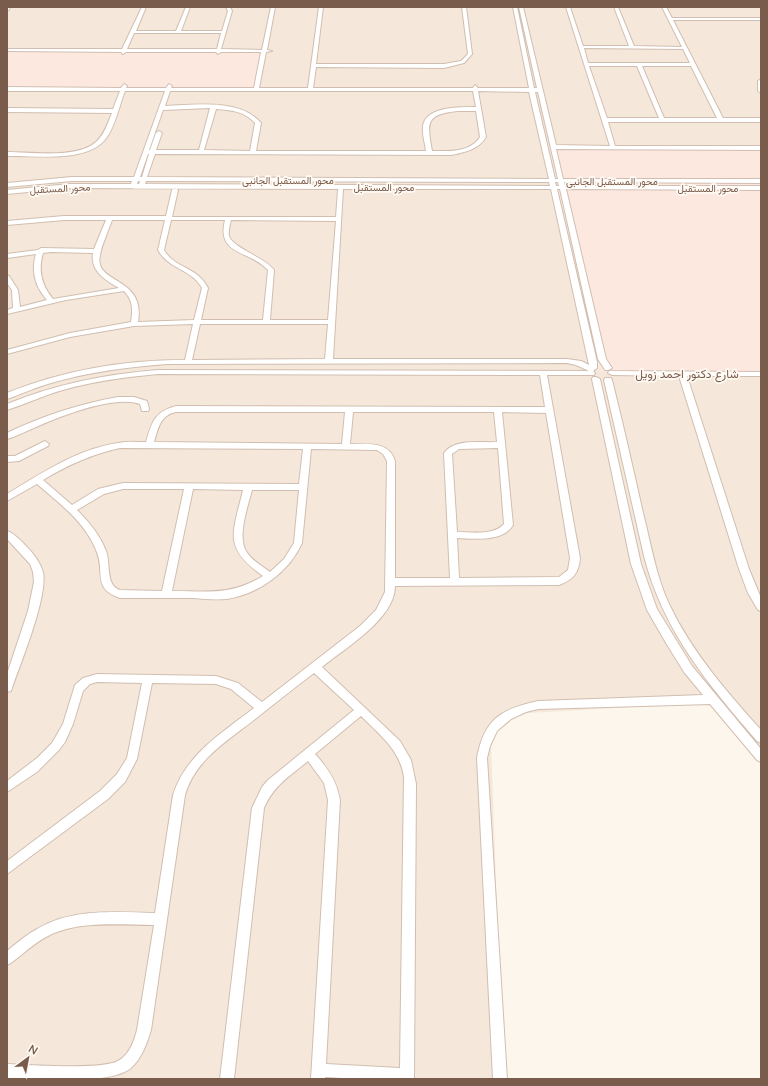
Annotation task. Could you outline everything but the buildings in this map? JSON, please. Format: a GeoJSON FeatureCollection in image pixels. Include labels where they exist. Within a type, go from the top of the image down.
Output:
{"type":"FeatureCollection","features":[{"type":"Feature","properties":{"kind":"street"},"geometry":{"type":"LineString","coordinates":[[123,52],[144,7]]}},
{"type":"Feature","properties":{"kind":"street"},"geometry":{"type":"LineString","coordinates":[[178,32],[188,7]]}},
{"type":"Feature","properties":{"kind":"street"},"geometry":{"type":"LineString","coordinates":[[218,52],[230,10],[228,7]]}},
{"type":"Feature","properties":{"kind":"street"},"geometry":{"type":"LineString","coordinates":[[262,88],[273,7]]}},
{"type":"Feature","properties":{"kind":"street"},"geometry":{"type":"LineString","coordinates":[[256,88],[279,7]]}},
{"type":"Feature","properties":{"kind":"street"},"geometry":{"type":"LineString","coordinates":[[310,88],[321,7]]}},
{"type":"Feature","properties":{"kind":"street"},"geometry":{"type":"LineString","coordinates":[[314,65],[444,66],[461,63],[466,60],[470,54],[464,7]]}},
{"type":"Feature","properties":{"kind":"street"},"geometry":{"type":"LineString","coordinates":[[515,7],[531,88],[593,362],[593,372],[631,543],[646,596],[668,640],[688,669],[761,757]]}},
{"type":"Feature","properties":{"kind":"street"},"geometry":{"type":"LineString","coordinates":[[521,7],[602,359],[609,374],[651,567],[664,605],[682,638],[700,665],[761,738]]}},
{"type":"Feature","properties":{"kind":"street"},"geometry":{"type":"LineString","coordinates":[[568,7],[613,147]]}},
{"type":"Feature","properties":{"kind":"street"},"geometry":{"type":"LineString","coordinates":[[616,7],[632,48]]}},
{"type":"Feature","properties":{"kind":"street"},"geometry":{"type":"LineString","coordinates":[[664,7],[721,120]]}},
{"type":"Feature","properties":{"kind":"street"},"geometry":{"type":"LineString","coordinates":[[671,19],[761,19]]}},
{"type":"Feature","properties":{"kind":"street"},"geometry":{"type":"LineString","coordinates":[[132,32],[224,32]]}},
{"type":"Feature","properties":{"kind":"street"},"geometry":{"type":"LineString","coordinates":[[581,47],[685,48]]}},
{"type":"Feature","properties":{"kind":"street"},"geometry":{"type":"LineString","coordinates":[[7,51],[267,52]]}},
{"type":"Feature","properties":{"kind":"street"},"geometry":{"type":"LineString","coordinates":[[586,64],[693,64]]}},
{"type":"Feature","properties":{"kind":"street"},"geometry":{"type":"LineString","coordinates":[[639,64],[662,120]]}},
{"type":"Feature","properties":{"kind":"street"},"geometry":{"type":"LineString","coordinates":[[761,81],[761,91]]}},
{"type":"Feature","properties":{"kind":"street"},"geometry":{"type":"LineString","coordinates":[[7,87],[540,88]]}},
{"type":"Feature","properties":{"kind":"street"},"geometry":{"type":"LineString","coordinates":[[7,154],[62,154],[88,148],[100,142],[104,137],[124,87]]}},
{"type":"Feature","properties":{"kind":"street"},"geometry":{"type":"LineString","coordinates":[[139,183],[153,152],[171,88]]}},
{"type":"Feature","properties":{"kind":"street"},"geometry":{"type":"LineString","coordinates":[[146,152],[460,151],[478,144],[484,135],[476,88]]}},
{"type":"Feature","properties":{"kind":"street"},"geometry":{"type":"LineString","coordinates":[[165,108],[213,108],[239,110],[249,114],[256,119],[258,123],[253,152]]}},
{"type":"Feature","properties":{"kind":"street"},"geometry":{"type":"LineString","coordinates":[[139,183],[146,152],[165,108]]}},
{"type":"Feature","properties":{"kind":"street"},"geometry":{"type":"LineString","coordinates":[[201,152],[213,108]]}},
{"type":"Feature","properties":{"kind":"street"},"geometry":{"type":"LineString","coordinates":[[429,152],[426,124],[432,117],[450,110],[479,109]]}},
{"type":"Feature","properties":{"kind":"street"},"geometry":{"type":"LineString","coordinates":[[7,110],[114,111]]}},
{"type":"Feature","properties":{"kind":"street"},"geometry":{"type":"LineString","coordinates":[[605,120],[761,120]]}},
{"type":"Feature","properties":{"kind":"street"},"geometry":{"type":"LineString","coordinates":[[554,147],[761,148]]}},
{"type":"Feature","properties":{"kind":"street"},"geometry":{"type":"LineString","coordinates":[[7,185],[58,180],[139,183]]}},
{"type":"Feature","properties":{"kind":"street","name":"محور المستقبل الجانبى"},"geometry":{"type":"LineString","coordinates":[[553,186],[761,181]]}},
{"type":"Feature","properties":{"kind":"street","name":"محور المستقبل"},"geometry":{"type":"LineString","coordinates":[[7,188],[58,183],[553,186]]}},
{"type":"Feature","properties":{"kind":"street","name":"محور المستقبل"},"geometry":{"type":"LineString","coordinates":[[7,192],[57,187],[139,183],[152,188],[553,186]]}},
{"type":"Feature","properties":{"kind":"street","name":"محور المستقبل"},"geometry":{"type":"LineString","coordinates":[[563,186],[761,184]]}},
{"type":"Feature","properties":{"kind":"street","name":"محور المستقبل الجانبى"},"geometry":{"type":"LineString","coordinates":[[7,196],[55,190],[152,188],[175,190],[341,190],[563,186],[761,190]]}},
{"type":"Feature","properties":{"kind":"street"},"geometry":{"type":"LineString","coordinates":[[175,190],[160,247],[162,253],[169,260],[198,278],[204,285],[205,291],[188,362]]}},
{"type":"Feature","properties":{"kind":"street"},"geometry":{"type":"LineString","coordinates":[[329,362],[341,190]]}},
{"type":"Feature","properties":{"kind":"street"},"geometry":{"type":"LineString","coordinates":[[7,223],[53,218],[339,219]]}},
{"type":"Feature","properties":{"kind":"street"},"geometry":{"type":"LineString","coordinates":[[110,218],[96,259],[101,272],[108,280],[125,289],[132,296],[136,304],[134,324]]}},
{"type":"Feature","properties":{"kind":"street"},"geometry":{"type":"LineString","coordinates":[[228,219],[225,235],[227,240],[265,263],[271,270],[266,322]]}},
{"type":"Feature","properties":{"kind":"street"},"geometry":{"type":"LineString","coordinates":[[7,256],[41,250],[70,249],[98,251]]}},
{"type":"Feature","properties":{"kind":"street"},"geometry":{"type":"LineString","coordinates":[[41,250],[36,268],[38,279],[42,291],[51,301]]}},
{"type":"Feature","properties":{"kind":"street"},"geometry":{"type":"LineString","coordinates":[[7,277],[14,290],[17,309]]}},
{"type":"Feature","properties":{"kind":"street"},"geometry":{"type":"LineString","coordinates":[[7,312],[51,301],[125,289]]}},
{"type":"Feature","properties":{"kind":"street"},"geometry":{"type":"LineString","coordinates":[[582,316],[592,316]]}},
{"type":"Feature","properties":{"kind":"street"},"geometry":{"type":"LineString","coordinates":[[7,352],[70,335],[134,324],[198,322],[332,322]]}},
{"type":"Feature","properties":{"kind":"street"},"geometry":{"type":"LineString","coordinates":[[7,396],[50,380],[94,370],[136,364],[188,362],[567,361],[578,363],[593,372]]}},
{"type":"Feature","properties":{"kind":"street"},"geometry":{"type":"LineString","coordinates":[[338,362],[338,372]]}},
{"type":"Feature","properties":{"kind":"street"},"geometry":{"type":"LineString","coordinates":[[593,372],[600,366],[609,374]]}},
{"type":"Feature","properties":{"kind":"street"},"geometry":{"type":"LineString","coordinates":[[7,407],[64,387],[101,379],[138,374],[176,372],[593,372],[609,374]]}},
{"type":"Feature","properties":{"kind":"street"},"geometry":{"type":"LineString","coordinates":[[390,582],[559,581],[568,577],[573,571],[575,558],[543,372]]}},
{"type":"Feature","properties":{"kind":"street"},"geometry":{"type":"LineString","coordinates":[[682,373],[742,565],[753,593],[761,607]]}},
{"type":"Feature","properties":{"kind":"street","name":"شارع دكتور احمد زويل"},"geometry":{"type":"LineString","coordinates":[[609,374],[682,373],[761,375]]}},
{"type":"Feature","properties":{"kind":"street"},"geometry":{"type":"LineString","coordinates":[[7,436],[52,417],[101,403],[138,400],[144,404],[145,409]]}},
{"type":"Feature","properties":{"kind":"street"},"geometry":{"type":"LineString","coordinates":[[149,444],[160,415],[172,409],[550,410]]}},
{"type":"Feature","properties":{"kind":"street"},"geometry":{"type":"LineString","coordinates":[[346,446],[349,409]]}},
{"type":"Feature","properties":{"kind":"street"},"geometry":{"type":"LineString","coordinates":[[452,535],[496,534],[504,531],[509,525],[498,410]]}},
{"type":"Feature","properties":{"kind":"street"},"geometry":{"type":"LineString","coordinates":[[7,459],[16,459],[45,444]]}},
{"type":"Feature","properties":{"kind":"street"},"geometry":{"type":"LineString","coordinates":[[7,498],[80,456],[98,449],[120,445],[149,444],[376,447],[383,449],[390,457],[390,592],[380,612],[362,629],[315,667],[260,708],[209,749],[199,758],[187,774],[179,795],[144,1030],[136,1052],[122,1067],[105,1071],[8,1074]]}},
{"type":"Feature","properties":{"kind":"street"},"geometry":{"type":"LineString","coordinates":[[455,582],[448,453],[459,446],[502,445]]}},
{"type":"Feature","properties":{"kind":"street"},"geometry":{"type":"LineString","coordinates":[[38,480],[86,525],[98,541],[105,565],[107,586],[110,590],[120,594],[226,596],[251,588],[287,562],[296,550],[298,543],[307,446]]}},
{"type":"Feature","properties":{"kind":"street"},"geometry":{"type":"LineString","coordinates":[[166,595],[190,486]]}},
{"type":"Feature","properties":{"kind":"street"},"geometry":{"type":"LineString","coordinates":[[71,510],[95,494],[115,487],[303,487]]}},
{"type":"Feature","properties":{"kind":"street"},"geometry":{"type":"LineString","coordinates":[[248,487],[238,537],[239,546],[247,559],[269,576]]}},
{"type":"Feature","properties":{"kind":"street"},"geometry":{"type":"LineString","coordinates":[[7,534],[35,564],[40,579],[37,596],[7,688]]}},
{"type":"Feature","properties":{"kind":"street"},"geometry":{"type":"LineString","coordinates":[[308,754],[330,781],[334,800],[319,1074],[407,1077],[409,770],[405,759],[396,744],[315,667]]}},
{"type":"Feature","properties":{"kind":"street"},"geometry":{"type":"LineString","coordinates":[[7,787],[41,762],[58,744],[67,729],[77,692],[83,684],[97,678],[204,679],[220,681],[234,686],[242,691],[260,708]]}},
{"type":"Feature","properties":{"kind":"street"},"geometry":{"type":"LineString","coordinates":[[7,868],[104,795],[121,778],[132,759],[148,678]]}},
{"type":"Feature","properties":{"kind":"street"},"geometry":{"type":"LineString","coordinates":[[500,1079],[482,758],[483,745],[488,734],[496,722],[507,714],[538,705],[712,699]]}},
{"type":"Feature","properties":{"kind":"street"},"geometry":{"type":"LineString","coordinates":[[227,1079],[258,808],[264,795],[272,784],[361,710]]}},
{"type":"Feature","properties":{"kind":"street"},"geometry":{"type":"LineString","coordinates":[[7,959],[37,935],[57,925],[88,920],[160,919]]}},
{"type":"Feature","properties":{"kind":"shaded area"},"geometry":{"type":"Polygon","coordinates":[[[7,7],[761,7],[761,749],[721,702],[528,713],[512,717],[500,724],[491,745],[500,995],[506,1079],[7,1079],[7,7]]]}},
{"type":"Feature","properties":{"kind":"shaded area"},"geometry":{"type":"Polygon","coordinates":[[[7,51],[266,52],[259,88],[7,87],[7,51]]]}},
{"type":"Feature","properties":{"kind":"shaded area"},"geometry":{"type":"Polygon","coordinates":[[[548,145],[761,145],[761,372],[600,372],[548,145]]]}}]}
